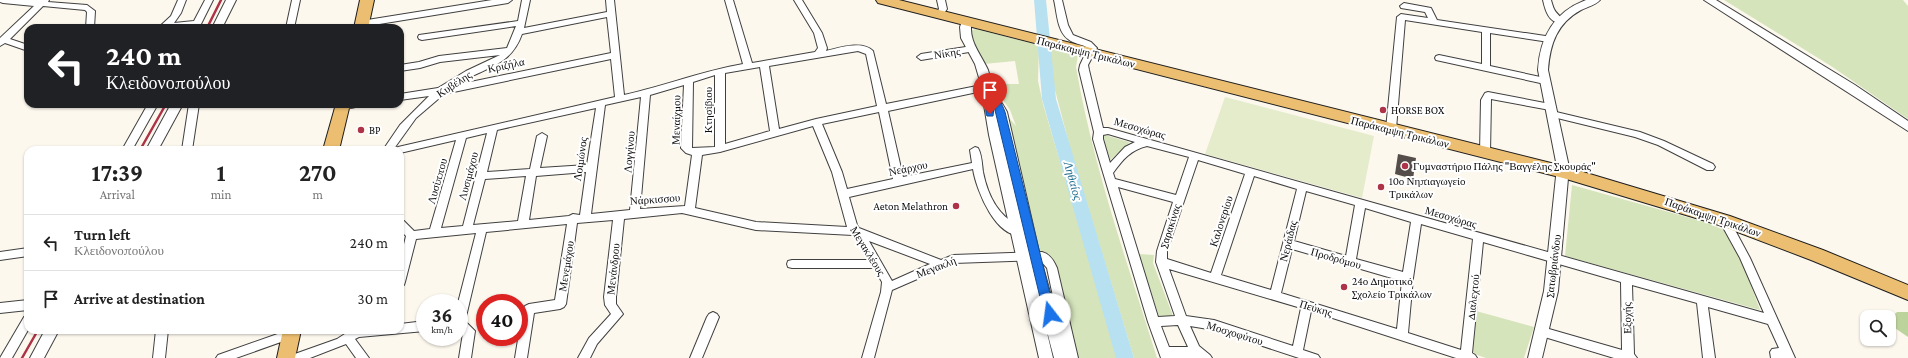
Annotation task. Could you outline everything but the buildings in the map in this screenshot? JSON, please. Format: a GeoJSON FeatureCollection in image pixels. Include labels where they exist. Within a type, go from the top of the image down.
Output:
{"type":"FeatureCollection","features":[{"type":"Feature","properties":{"kind":"main road"},"geometry":{"type":"LineString","coordinates":[[361,24],[367,0]]}},
{"type":"Feature","properties":{"kind":"main road","name":"Παράκαμψη Τρικάλων"},"geometry":{"type":"LineString","coordinates":[[883,0],[1563,172],[1724,220],[1817,255],[1908,293]]}},
{"type":"Feature","properties":{"kind":"main road"},"geometry":{"type":"LineString","coordinates":[[332,146],[346,108]]}},
{"type":"Feature","properties":{"kind":"main road"},"geometry":{"type":"LineString","coordinates":[[286,358],[291,334]]}},
{"type":"Feature","properties":{"kind":"street"},"geometry":{"type":"LineString","coordinates":[[4,0],[43,1],[90,9],[92,14],[91,24]]}},
{"type":"Feature","properties":{"kind":"street"},"geometry":{"type":"LineString","coordinates":[[167,24],[176,16],[182,0]]}},
{"type":"Feature","properties":{"kind":"street"},"geometry":{"type":"LineString","coordinates":[[197,24],[209,0]]}},
{"type":"Feature","properties":{"kind":"street"},"geometry":{"type":"LineString","coordinates":[[219,24],[231,0]]}},
{"type":"Feature","properties":{"kind":"street"},"geometry":{"type":"LineString","coordinates":[[291,24],[296,0]]}},
{"type":"Feature","properties":{"kind":"street"},"geometry":{"type":"LineString","coordinates":[[372,24],[508,0]]}},
{"type":"Feature","properties":{"kind":"street"},"geometry":{"type":"LineString","coordinates":[[404,67],[420,65],[439,59],[510,51],[519,28],[526,0]]}},
{"type":"Feature","properties":{"kind":"street"},"geometry":{"type":"LineString","coordinates":[[610,0],[620,100]]}},
{"type":"Feature","properties":{"kind":"street"},"geometry":{"type":"LineString","coordinates":[[729,0],[748,65]]}},
{"type":"Feature","properties":{"kind":"street"},"geometry":{"type":"LineString","coordinates":[[798,0],[822,40],[823,48],[818,54]]}},
{"type":"Feature","properties":{"kind":"street"},"geometry":{"type":"LineString","coordinates":[[939,14],[943,8],[941,0]]}},
{"type":"Feature","properties":{"kind":"street"},"geometry":{"type":"LineString","coordinates":[[1058,0],[1067,33],[1073,38],[1092,46],[1086,51],[1084,65],[1085,75],[1100,132],[1098,138],[1154,322],[1166,355],[1203,355]]}},
{"type":"Feature","properties":{"kind":"street"},"geometry":{"type":"LineString","coordinates":[[1547,0],[1551,14],[1559,20],[1572,10],[1595,0]]}},
{"type":"Feature","properties":{"kind":"street"},"geometry":{"type":"LineString","coordinates":[[1709,0],[1846,85],[1908,127]]}},
{"type":"Feature","properties":{"kind":"street"},"geometry":{"type":"LineString","coordinates":[[2,42],[43,1]]}},
{"type":"Feature","properties":{"kind":"street"},"geometry":{"type":"LineString","coordinates":[[1404,6],[1427,10],[1434,22]]}},
{"type":"Feature","properties":{"kind":"street"},"geometry":{"type":"LineString","coordinates":[[422,37],[519,28],[611,14]]}},
{"type":"Feature","properties":{"kind":"street"},"geometry":{"type":"LineString","coordinates":[[1391,129],[1401,17],[1548,38]]}},
{"type":"Feature","properties":{"kind":"street","name":"Σατωβριάνδου"},"geometry":{"type":"LineString","coordinates":[[1535,358],[1551,291],[1563,172],[1545,82],[1543,56],[1548,38],[1559,20]]}},
{"type":"Feature","properties":{"kind":"street","name":"Νίκης"},"geometry":{"type":"LineString","coordinates":[[967,21],[964,32],[980,64],[988,89],[990,114],[1023,231],[1028,256]]}},
{"type":"Feature","properties":{"kind":"street"},"geometry":{"type":"LineString","coordinates":[[1486,30],[1486,68]]}},
{"type":"Feature","properties":{"kind":"street"},"geometry":{"type":"LineString","coordinates":[[2,42],[24,47]]}},
{"type":"Feature","properties":{"kind":"street"},"geometry":{"type":"LineString","coordinates":[[404,149],[620,100],[720,71],[748,65],[764,64],[858,48],[867,50],[870,53],[899,182]]}},
{"type":"Feature","properties":{"kind":"street","name":"Νίκης"},"geometry":{"type":"LineString","coordinates":[[921,57],[972,49]]}},
{"type":"Feature","properties":{"kind":"street","name":"Κυβέλης"},"geometry":{"type":"LineString","coordinates":[[391,146],[415,115],[442,90],[469,73],[499,59],[510,51]]}},
{"type":"Feature","properties":{"kind":"street","name":"Κριζήλα"},"geometry":{"type":"LineString","coordinates":[[404,96],[616,55]]}},
{"type":"Feature","properties":{"kind":"street"},"geometry":{"type":"LineString","coordinates":[[1439,58],[1545,82]]}},
{"type":"Feature","properties":{"kind":"street"},"geometry":{"type":"LineString","coordinates":[[764,64],[775,133]]}},
{"type":"Feature","properties":{"kind":"street","name":"Κτησίβιου"},"geometry":{"type":"LineString","coordinates":[[720,71],[720,149]]}},
{"type":"Feature","properties":{"kind":"street","name":"Μεναίχμου"},"geometry":{"type":"LineString","coordinates":[[689,79],[686,148],[689,151],[697,152]]}},
{"type":"Feature","properties":{"kind":"street"},"geometry":{"type":"LineString","coordinates":[[690,210],[697,152],[720,149],[816,122],[881,107],[988,89]]}},
{"type":"Feature","properties":{"kind":"street","name":"Λογγίνου"},"geometry":{"type":"LineString","coordinates":[[635,212],[646,93]]}},
{"type":"Feature","properties":{"kind":"street"},"geometry":{"type":"LineString","coordinates":[[1485,153],[1486,100],[1488,95],[1551,110],[1637,134],[1661,143],[1710,167]]}},
{"type":"Feature","properties":{"kind":"street","name":"Λοιμώνος"},"geometry":{"type":"LineString","coordinates":[[585,217],[600,104]]}},
{"type":"Feature","properties":{"kind":"street"},"geometry":{"type":"LineString","coordinates":[[129,146],[151,108]]}},
{"type":"Feature","properties":{"kind":"street"},"geometry":{"type":"LineString","coordinates":[[154,146],[174,108]]}},
{"type":"Feature","properties":{"kind":"street"},"geometry":{"type":"LineString","coordinates":[[188,146],[192,108]]}},
{"type":"Feature","properties":{"kind":"street","name":"Μεγακλέους"},"geometry":{"type":"LineString","coordinates":[[816,122],[835,166],[849,218],[855,231],[878,264],[886,279],[888,287],[868,358]]}},
{"type":"Feature","properties":{"kind":"street","name":"Λυσιμάχου"},"geometry":{"type":"LineString","coordinates":[[467,229],[493,129]]}},
{"type":"Feature","properties":{"kind":"street","name":"Μεσοχώρας"},"geometry":{"type":"LineString","coordinates":[[1100,132],[1108,131],[1774,321]]}},
{"type":"Feature","properties":{"kind":"street","name":"Λυσίππου"},"geometry":{"type":"LineString","coordinates":[[434,233],[462,136]]}},
{"type":"Feature","properties":{"kind":"street"},"geometry":{"type":"LineString","coordinates":[[523,224],[542,136]]}},
{"type":"Feature","properties":{"kind":"street"},"geometry":{"type":"LineString","coordinates":[[1110,178],[1123,154],[1138,143],[1147,142]]}},
{"type":"Feature","properties":{"kind":"street"},"geometry":{"type":"LineString","coordinates":[[975,150],[985,198],[990,207],[1010,228],[1023,231]]}},
{"type":"Feature","properties":{"kind":"street","name":"Σαρακίνας"},"geometry":{"type":"LineString","coordinates":[[1194,156],[1162,251],[1161,262],[1181,320],[1191,343],[1203,355]]}},
{"type":"Feature","properties":{"kind":"street","name":"Νεάρχου"},"geometry":{"type":"LineString","coordinates":[[843,194],[977,165]]}},
{"type":"Feature","properties":{"kind":"street"},"geometry":{"type":"LineString","coordinates":[[480,176],[591,168]]}},
{"type":"Feature","properties":{"kind":"street","name":"Καλονερίου"},"geometry":{"type":"LineString","coordinates":[[1215,278],[1250,172]]}},
{"type":"Feature","properties":{"kind":"street"},"geometry":{"type":"LineString","coordinates":[[1110,178],[1179,200]]}},
{"type":"Feature","properties":{"kind":"street","name":"Νεράιδας"},"geometry":{"type":"LineString","coordinates":[[1274,296],[1302,187]]}},
{"type":"Feature","properties":{"kind":"street"},"geometry":{"type":"LineString","coordinates":[[1350,262],[1361,203]]}},
{"type":"Feature","properties":{"kind":"street","name":"Νάρκισσου"},"geometry":{"type":"LineString","coordinates":[[412,235],[676,209],[690,210],[756,226],[855,231],[940,264]]}},
{"type":"Feature","properties":{"kind":"street","name":"Μενάνδρου"},"geometry":{"type":"LineString","coordinates":[[584,358],[593,341],[617,314],[611,305],[610,297],[619,214]]}},
{"type":"Feature","properties":{"kind":"street","name":"Μενεμάχου"},"geometry":{"type":"LineString","coordinates":[[521,358],[529,309],[560,304],[573,218]]}},
{"type":"Feature","properties":{"kind":"street"},"geometry":{"type":"LineString","coordinates":[[1402,335],[1408,278],[1417,219]]}},
{"type":"Feature","properties":{"kind":"street"},"geometry":{"type":"LineString","coordinates":[[1724,220],[1745,258],[1789,358]]}},
{"type":"Feature","properties":{"kind":"street"},"geometry":{"type":"LineString","coordinates":[[404,228],[412,235],[404,266]]}},
{"type":"Feature","properties":{"kind":"street"},"geometry":{"type":"LineString","coordinates":[[466,294],[482,228]]}},
{"type":"Feature","properties":{"kind":"street","name":"Διαλεχτού"},"geometry":{"type":"LineString","coordinates":[[1468,357],[1478,237]]}},
{"type":"Feature","properties":{"kind":"street","name":"Προδρόμου"},"geometry":{"type":"LineString","coordinates":[[1288,244],[1408,278]]}},
{"type":"Feature","properties":{"kind":"street"},"geometry":{"type":"LineString","coordinates":[[0,256],[24,253]]}},
{"type":"Feature","properties":{"kind":"street"},"geometry":{"type":"LineString","coordinates":[[1028,256],[1046,358]]}},
{"type":"Feature","properties":{"kind":"street"},"geometry":{"type":"LineString","coordinates":[[1028,256],[1061,358]]}},
{"type":"Feature","properties":{"kind":"street"},"geometry":{"type":"LineString","coordinates":[[1028,256],[1042,256],[1049,262],[1072,358]]}},
{"type":"Feature","properties":{"kind":"street","name":"Μεγακλή"},"geometry":{"type":"LineString","coordinates":[[888,287],[957,258],[1028,256]]}},
{"type":"Feature","properties":{"kind":"street","name":"Πεύκης"},"geometry":{"type":"LineString","coordinates":[[1161,262],[1307,305],[1468,357]]}},
{"type":"Feature","properties":{"kind":"street"},"geometry":{"type":"LineString","coordinates":[[792,264],[878,264]]}},
{"type":"Feature","properties":{"kind":"street","name":"Εξοχής"},"geometry":{"type":"LineString","coordinates":[[1626,279],[1629,357]]}},
{"type":"Feature","properties":{"kind":"street"},"geometry":{"type":"LineString","coordinates":[[1702,300],[1709,358]]}},
{"type":"Feature","properties":{"kind":"street"},"geometry":{"type":"LineString","coordinates":[[0,308],[24,305]]}},
{"type":"Feature","properties":{"kind":"street"},"geometry":{"type":"LineString","coordinates":[[1297,352],[1307,305]]}},
{"type":"Feature","properties":{"kind":"street"},"geometry":{"type":"LineString","coordinates":[[696,358],[713,317]]}},
{"type":"Feature","properties":{"kind":"street","name":"Μοσχοφύτου"},"geometry":{"type":"LineString","coordinates":[[1154,322],[1181,320],[1214,325],[1314,358]]}},
{"type":"Feature","properties":{"kind":"street"},"geometry":{"type":"LineString","coordinates":[[0,355],[8,354],[24,327]]}},
{"type":"Feature","properties":{"kind":"street"},"geometry":{"type":"LineString","coordinates":[[404,329],[416,327]]}},
{"type":"Feature","properties":{"kind":"street"},"geometry":{"type":"LineString","coordinates":[[1542,332],[1629,357]]}},
{"type":"Feature","properties":{"kind":"street"},"geometry":{"type":"LineString","coordinates":[[37,358],[50,334]]}},
{"type":"Feature","properties":{"kind":"street"},"geometry":{"type":"LineString","coordinates":[[155,357],[161,334]]}},
{"type":"Feature","properties":{"kind":"street"},"geometry":{"type":"LineString","coordinates":[[222,358],[286,334]]}},
{"type":"Feature","properties":{"kind":"street"},"geometry":{"type":"LineString","coordinates":[[296,358],[356,334],[363,358]]}},
{"type":"Feature","properties":{"kind":"street"},"geometry":{"type":"LineString","coordinates":[[465,358],[467,346]]}},
{"type":"Feature","properties":{"kind":"green space"},"geometry":{"type":"Polygon","coordinates":[[[1724,0],[1903,0],[1908,6],[1908,119],[1831,66],[1724,0]]]}},
{"type":"Feature","properties":{"kind":"green space"},"geometry":{"type":"Polygon","coordinates":[[[976,29],[1039,45],[1038,81],[1043,104],[1118,358],[1076,358],[1051,256],[1040,251],[1005,113],[1016,126],[1010,110],[992,84],[1019,84],[1015,61],[984,64],[974,46],[969,31],[976,29]]]}},
{"type":"Feature","properties":{"kind":"green space"},"geometry":{"type":"Polygon","coordinates":[[[1049,48],[1078,55],[1076,67],[1083,104],[1101,177],[1157,358],[1134,358],[1071,151],[1050,71],[1049,48]]]}},
{"type":"Feature","properties":{"kind":"green space"},"geometry":{"type":"Polygon","coordinates":[[[1225,97],[1374,136],[1362,198],[1205,154],[1225,97]]]}},
{"type":"Feature","properties":{"kind":"green space"},"geometry":{"type":"Polygon","coordinates":[[[1105,135],[1129,142],[1110,160],[1102,136],[1105,135]]]}},
{"type":"Feature","properties":{"kind":"green space"},"geometry":{"type":"Polygon","coordinates":[[[1572,185],[1708,223],[1726,231],[1741,259],[1760,310],[1565,256],[1572,185]]]}},
{"type":"Feature","properties":{"kind":"green space"},"geometry":{"type":"Polygon","coordinates":[[[1139,254],[1154,255],[1153,263],[1173,316],[1159,317],[1139,254]]]}},
{"type":"Feature","properties":{"kind":"green space"},"geometry":{"type":"Polygon","coordinates":[[[1476,311],[1534,327],[1524,358],[1486,358],[1471,353],[1476,311]]]}},
{"type":"Feature","properties":{"kind":"green space"},"geometry":{"type":"Polygon","coordinates":[[[1908,312],[1908,337],[1896,329],[1896,313],[1908,312]]]}},
{"type":"Feature","properties":{"kind":"waterway","name":"Ληθαίος"},"geometry":{"type":"LineString","coordinates":[[1040,0],[1049,99],[1125,358]]}},
{"type":"Feature","properties":{"kind":"railway"},"geometry":{"type":"LineString","coordinates":[[209,24],[221,0]]}},
{"type":"Feature","properties":{"kind":"railway"},"geometry":{"type":"LineString","coordinates":[[142,146],[164,108]]}},
{"type":"Feature","properties":{"kind":"railway"},"geometry":{"type":"LineString","coordinates":[[22,358],[36,334]]}},
{"type":"Feature","properties":{"kind":"place","name":"HORSE BOX"},"geometry":{"type":"Point","coordinates":[1383,110]}},
{"type":"Feature","properties":{"kind":"place","name":"BP"},"geometry":{"type":"Point","coordinates":[361,130]}},
{"type":"Feature","properties":{"kind":"place","name":"Γυμναστήριο Πάλης \"Βαγγέλης Σκουράς\""},"geometry":{"type":"Point","coordinates":[1405,166]}},
{"type":"Feature","properties":{"kind":"place","name":"10ο Νηπιαγωγείο Τρικάλων"},"geometry":{"type":"Point","coordinates":[1381,187]}},
{"type":"Feature","properties":{"kind":"place","name":"Aeton Melathron"},"geometry":{"type":"Point","coordinates":[956,206]}},
{"type":"Feature","properties":{"kind":"place","name":"24ο Δημοτικό Σχολείο Τρικάλων"},"geometry":{"type":"Point","coordinates":[1344,287]}},
{"type":"Feature","properties":{"kind":"route"},"geometry":{"type":"LineString","coordinates":[[990,114],[989,92],[998,104],[1034,256],[1050,314]]}}]}
